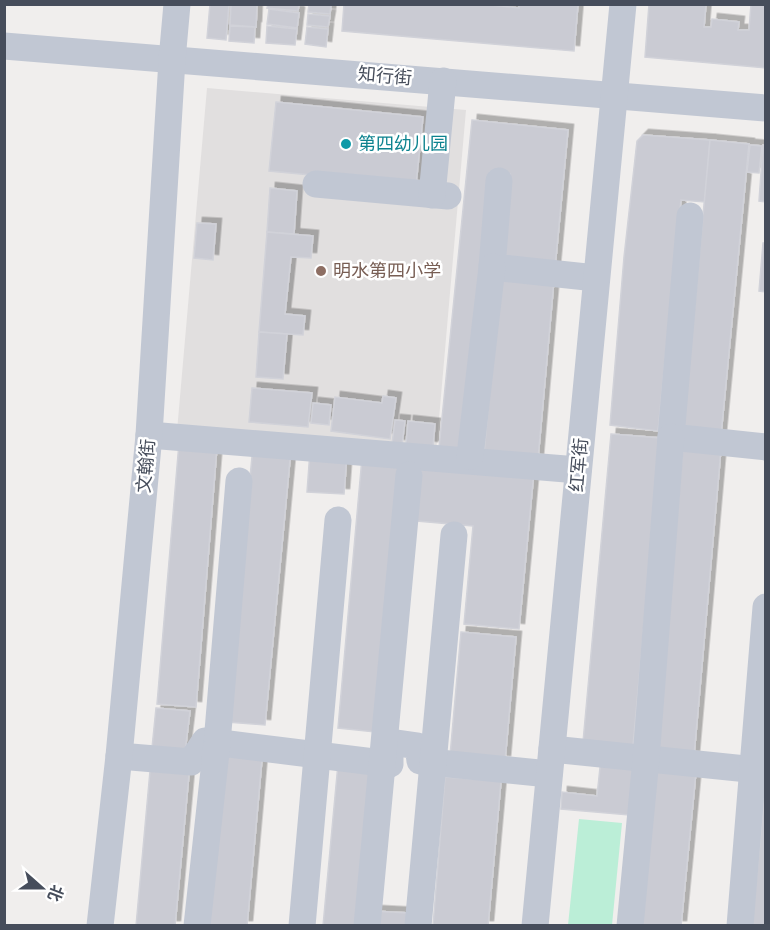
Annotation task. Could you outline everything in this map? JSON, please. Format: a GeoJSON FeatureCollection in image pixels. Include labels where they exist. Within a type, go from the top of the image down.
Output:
{"type":"FeatureCollection","features":[{"type":"Feature","properties":{"kind":"street","name":"文翰街"},"geometry":{"type":"LineString","coordinates":[[100,926],[119,756],[149,435],[177,4]]}},
{"type":"Feature","properties":{"kind":"street","name":"红军街"},"geometry":{"type":"LineString","coordinates":[[535,926],[623,4]]}},
{"type":"Feature","properties":{"kind":"street","name":"知行街"},"geometry":{"type":"LineString","coordinates":[[4,46],[765,108]]}},
{"type":"Feature","properties":{"kind":"street"},"geometry":{"type":"LineString","coordinates":[[316,184],[440,195],[444,81]]}},
{"type":"Feature","properties":{"kind":"street"},"geometry":{"type":"LineString","coordinates":[[470,456],[492,267],[499,181]]}},
{"type":"Feature","properties":{"kind":"street"},"geometry":{"type":"LineString","coordinates":[[630,926],[646,759],[690,216]]}},
{"type":"Feature","properties":{"kind":"street"},"geometry":{"type":"LineString","coordinates":[[492,267],[596,279]]}},
{"type":"Feature","properties":{"kind":"street"},"geometry":{"type":"LineString","coordinates":[[149,435],[578,470]]}},
{"type":"Feature","properties":{"kind":"street"},"geometry":{"type":"LineString","coordinates":[[671,437],[765,447]]}},
{"type":"Feature","properties":{"kind":"street"},"geometry":{"type":"LineString","coordinates":[[367,926],[409,475]]}},
{"type":"Feature","properties":{"kind":"street"},"geometry":{"type":"LineString","coordinates":[[196,926],[217,743],[239,481]]}},
{"type":"Feature","properties":{"kind":"street"},"geometry":{"type":"LineString","coordinates":[[302,926],[319,756],[338,520]]}},
{"type":"Feature","properties":{"kind":"street"},"geometry":{"type":"LineString","coordinates":[[418,926],[454,535]]}},
{"type":"Feature","properties":{"kind":"street"},"geometry":{"type":"LineString","coordinates":[[740,926],[759,770],[765,607]]}},
{"type":"Feature","properties":{"kind":"street"},"geometry":{"type":"LineString","coordinates":[[119,756],[191,762],[205,741],[390,764],[390,742],[418,746],[420,761],[433,762],[646,759],[759,770]]}},
{"type":"Feature","properties":{"kind":"shaded area","name":"明水第四小学"},"geometry":{"type":"Polygon","coordinates":[[[207,88],[466,110],[436,453],[177,431],[207,88]]]}},
{"type":"Feature","properties":{"kind":"green space"},"geometry":{"type":"Polygon","coordinates":[[[579,819],[622,823],[612,925],[568,925],[579,819]]]}},
{"type":"Feature","properties":{"kind":"building"},"geometry":{"type":"Polygon","coordinates":[[[210,4],[229,4],[226,40],[207,38],[210,4]]]}},
{"type":"Feature","properties":{"kind":"building"},"geometry":{"type":"Polygon","coordinates":[[[231,4],[257,4],[256,27],[230,25],[231,4]]]}},
{"type":"Feature","properties":{"kind":"building"},"geometry":{"type":"Polygon","coordinates":[[[268,4],[299,4],[298,11],[267,8],[268,4]]]}},
{"type":"Feature","properties":{"kind":"building"},"geometry":{"type":"Polygon","coordinates":[[[309,4],[331,4],[330,14],[308,12],[309,4]]]}},
{"type":"Feature","properties":{"kind":"building"},"geometry":{"type":"Polygon","coordinates":[[[344,4],[482,4],[519,8],[519,4],[578,4],[574,51],[342,31],[344,4]]]}},
{"type":"Feature","properties":{"kind":"building"},"geometry":{"type":"Polygon","coordinates":[[[649,4],[706,4],[704,27],[711,27],[712,19],[739,22],[738,30],[749,30],[751,4],[766,4],[766,68],[645,57],[649,4]]]}},
{"type":"Feature","properties":{"kind":"building"},"geometry":{"type":"Polygon","coordinates":[[[269,9],[299,13],[297,28],[267,24],[269,9]]]}},
{"type":"Feature","properties":{"kind":"building"},"geometry":{"type":"Polygon","coordinates":[[[308,14],[330,16],[328,27],[307,25],[308,14]]]}},
{"type":"Feature","properties":{"kind":"building"},"geometry":{"type":"Polygon","coordinates":[[[230,26],[255,27],[254,43],[229,41],[230,26]]]}},
{"type":"Feature","properties":{"kind":"building"},"geometry":{"type":"Polygon","coordinates":[[[267,26],[297,29],[295,45],[266,43],[267,26]]]}},
{"type":"Feature","properties":{"kind":"building"},"geometry":{"type":"Polygon","coordinates":[[[307,27],[328,29],[326,47],[305,44],[307,27]]]}},
{"type":"Feature","properties":{"kind":"building","name":"第四幼儿园"},"geometry":{"type":"Polygon","coordinates":[[[276,102],[423,117],[416,185],[269,171],[276,102]]]}},
{"type":"Feature","properties":{"kind":"building"},"geometry":{"type":"Polygon","coordinates":[[[472,120],[568,130],[555,268],[501,262],[510,174],[490,172],[463,451],[439,448],[472,120]]]}},
{"type":"Feature","properties":{"kind":"building"},"geometry":{"type":"Polygon","coordinates":[[[643,135],[710,140],[705,202],[681,200],[658,431],[610,425],[624,257],[637,141],[643,135]]]}},
{"type":"Feature","properties":{"kind":"building"},"geometry":{"type":"Polygon","coordinates":[[[710,140],[749,144],[721,435],[683,431],[710,140]]]}},
{"type":"Feature","properties":{"kind":"building"},"geometry":{"type":"Polygon","coordinates":[[[750,145],[762,146],[759,173],[747,172],[750,145]]]}},
{"type":"Feature","properties":{"kind":"building"},"geometry":{"type":"Polygon","coordinates":[[[763,145],[766,146],[766,202],[759,201],[763,145]]]}},
{"type":"Feature","properties":{"kind":"building"},"geometry":{"type":"Polygon","coordinates":[[[270,188],[297,191],[294,234],[267,232],[270,188]]]}},
{"type":"Feature","properties":{"kind":"building"},"geometry":{"type":"Polygon","coordinates":[[[197,223],[216,224],[213,260],[194,258],[197,223]]]}},
{"type":"Feature","properties":{"kind":"building"},"geometry":{"type":"Polygon","coordinates":[[[267,232],[313,236],[311,258],[291,257],[285,314],[305,316],[303,335],[259,332],[267,232]]]}},
{"type":"Feature","properties":{"kind":"building"},"geometry":{"type":"Polygon","coordinates":[[[763,243],[766,243],[766,292],[759,291],[763,243]]]}},
{"type":"Feature","properties":{"kind":"building"},"geometry":{"type":"Polygon","coordinates":[[[500,275],[554,280],[538,459],[484,454],[500,275]]]}},
{"type":"Feature","properties":{"kind":"building"},"geometry":{"type":"Polygon","coordinates":[[[259,332],[287,334],[283,379],[256,377],[259,332]]]}},
{"type":"Feature","properties":{"kind":"building"},"geometry":{"type":"Polygon","coordinates":[[[252,388],[312,393],[308,427],[249,422],[252,388]]]}},
{"type":"Feature","properties":{"kind":"building"},"geometry":{"type":"Polygon","coordinates":[[[383,396],[396,398],[390,439],[331,431],[335,397],[382,403],[383,396]]]}},
{"type":"Feature","properties":{"kind":"building"},"geometry":{"type":"Polygon","coordinates":[[[313,403],[331,405],[329,425],[311,423],[313,403]]]}},
{"type":"Feature","properties":{"kind":"building"},"geometry":{"type":"Polygon","coordinates":[[[395,420],[405,421],[402,445],[392,444],[395,420]]]}},
{"type":"Feature","properties":{"kind":"building"},"geometry":{"type":"Polygon","coordinates":[[[408,421],[435,424],[433,447],[406,444],[408,421]]]}},
{"type":"Feature","properties":{"kind":"building"},"geometry":{"type":"Polygon","coordinates":[[[611,434],[661,438],[633,746],[583,742],[611,434]]]}},
{"type":"Feature","properties":{"kind":"building"},"geometry":{"type":"Polygon","coordinates":[[[179,443],[217,447],[196,707],[157,704],[179,443]]]}},
{"type":"Feature","properties":{"kind":"building"},"geometry":{"type":"Polygon","coordinates":[[[253,446],[291,449],[265,725],[227,722],[253,446]]]}},
{"type":"Feature","properties":{"kind":"building"},"geometry":{"type":"Polygon","coordinates":[[[683,446],[721,449],[694,756],[657,752],[683,446]]]}},
{"type":"Feature","properties":{"kind":"building"},"geometry":{"type":"Polygon","coordinates":[[[310,451],[347,454],[344,494],[307,492],[310,451]]]}},
{"type":"Feature","properties":{"kind":"building"},"geometry":{"type":"Polygon","coordinates":[[[362,458],[401,460],[375,732],[338,728],[362,458]]]}},
{"type":"Feature","properties":{"kind":"building"},"geometry":{"type":"Polygon","coordinates":[[[422,461],[534,471],[519,629],[464,624],[473,526],[417,521],[422,461]]]}},
{"type":"Feature","properties":{"kind":"building"},"geometry":{"type":"Polygon","coordinates":[[[461,632],[516,637],[505,761],[450,756],[461,632]]]}},
{"type":"Feature","properties":{"kind":"building"},"geometry":{"type":"Polygon","coordinates":[[[156,708],[190,711],[185,752],[152,748],[156,708]]]}},
{"type":"Feature","properties":{"kind":"building"},"geometry":{"type":"Polygon","coordinates":[[[225,756],[262,759],[247,926],[209,926],[225,756]]]}},
{"type":"Feature","properties":{"kind":"building"},"geometry":{"type":"Polygon","coordinates":[[[601,758],[634,762],[629,815],[561,809],[562,792],[597,796],[601,758]]]}},
{"type":"Feature","properties":{"kind":"building"},"geometry":{"type":"Polygon","coordinates":[[[338,764],[375,768],[361,926],[323,926],[338,764]]]}},
{"type":"Feature","properties":{"kind":"building"},"geometry":{"type":"Polygon","coordinates":[[[657,768],[696,772],[681,926],[642,926],[657,768]]]}},
{"type":"Feature","properties":{"kind":"building"},"geometry":{"type":"Polygon","coordinates":[[[150,771],[189,774],[175,926],[136,926],[150,771]]]}},
{"type":"Feature","properties":{"kind":"building"},"geometry":{"type":"Polygon","coordinates":[[[445,777],[501,781],[488,926],[433,926],[445,777]]]}},
{"type":"Feature","properties":{"kind":"building"},"geometry":{"type":"Polygon","coordinates":[[[766,777],[766,926],[752,926],[766,777]]]}},
{"type":"Feature","properties":{"kind":"building"},"geometry":{"type":"Polygon","coordinates":[[[373,911],[409,913],[408,926],[372,926],[373,911]]]}},
{"type":"Feature","properties":{"kind":"place","name":"第四幼儿园"},"geometry":{"type":"Point","coordinates":[346,144]}},
{"type":"Feature","properties":{"kind":"place","name":"明水第四小学"},"geometry":{"type":"Point","coordinates":[321,271]}}]}
